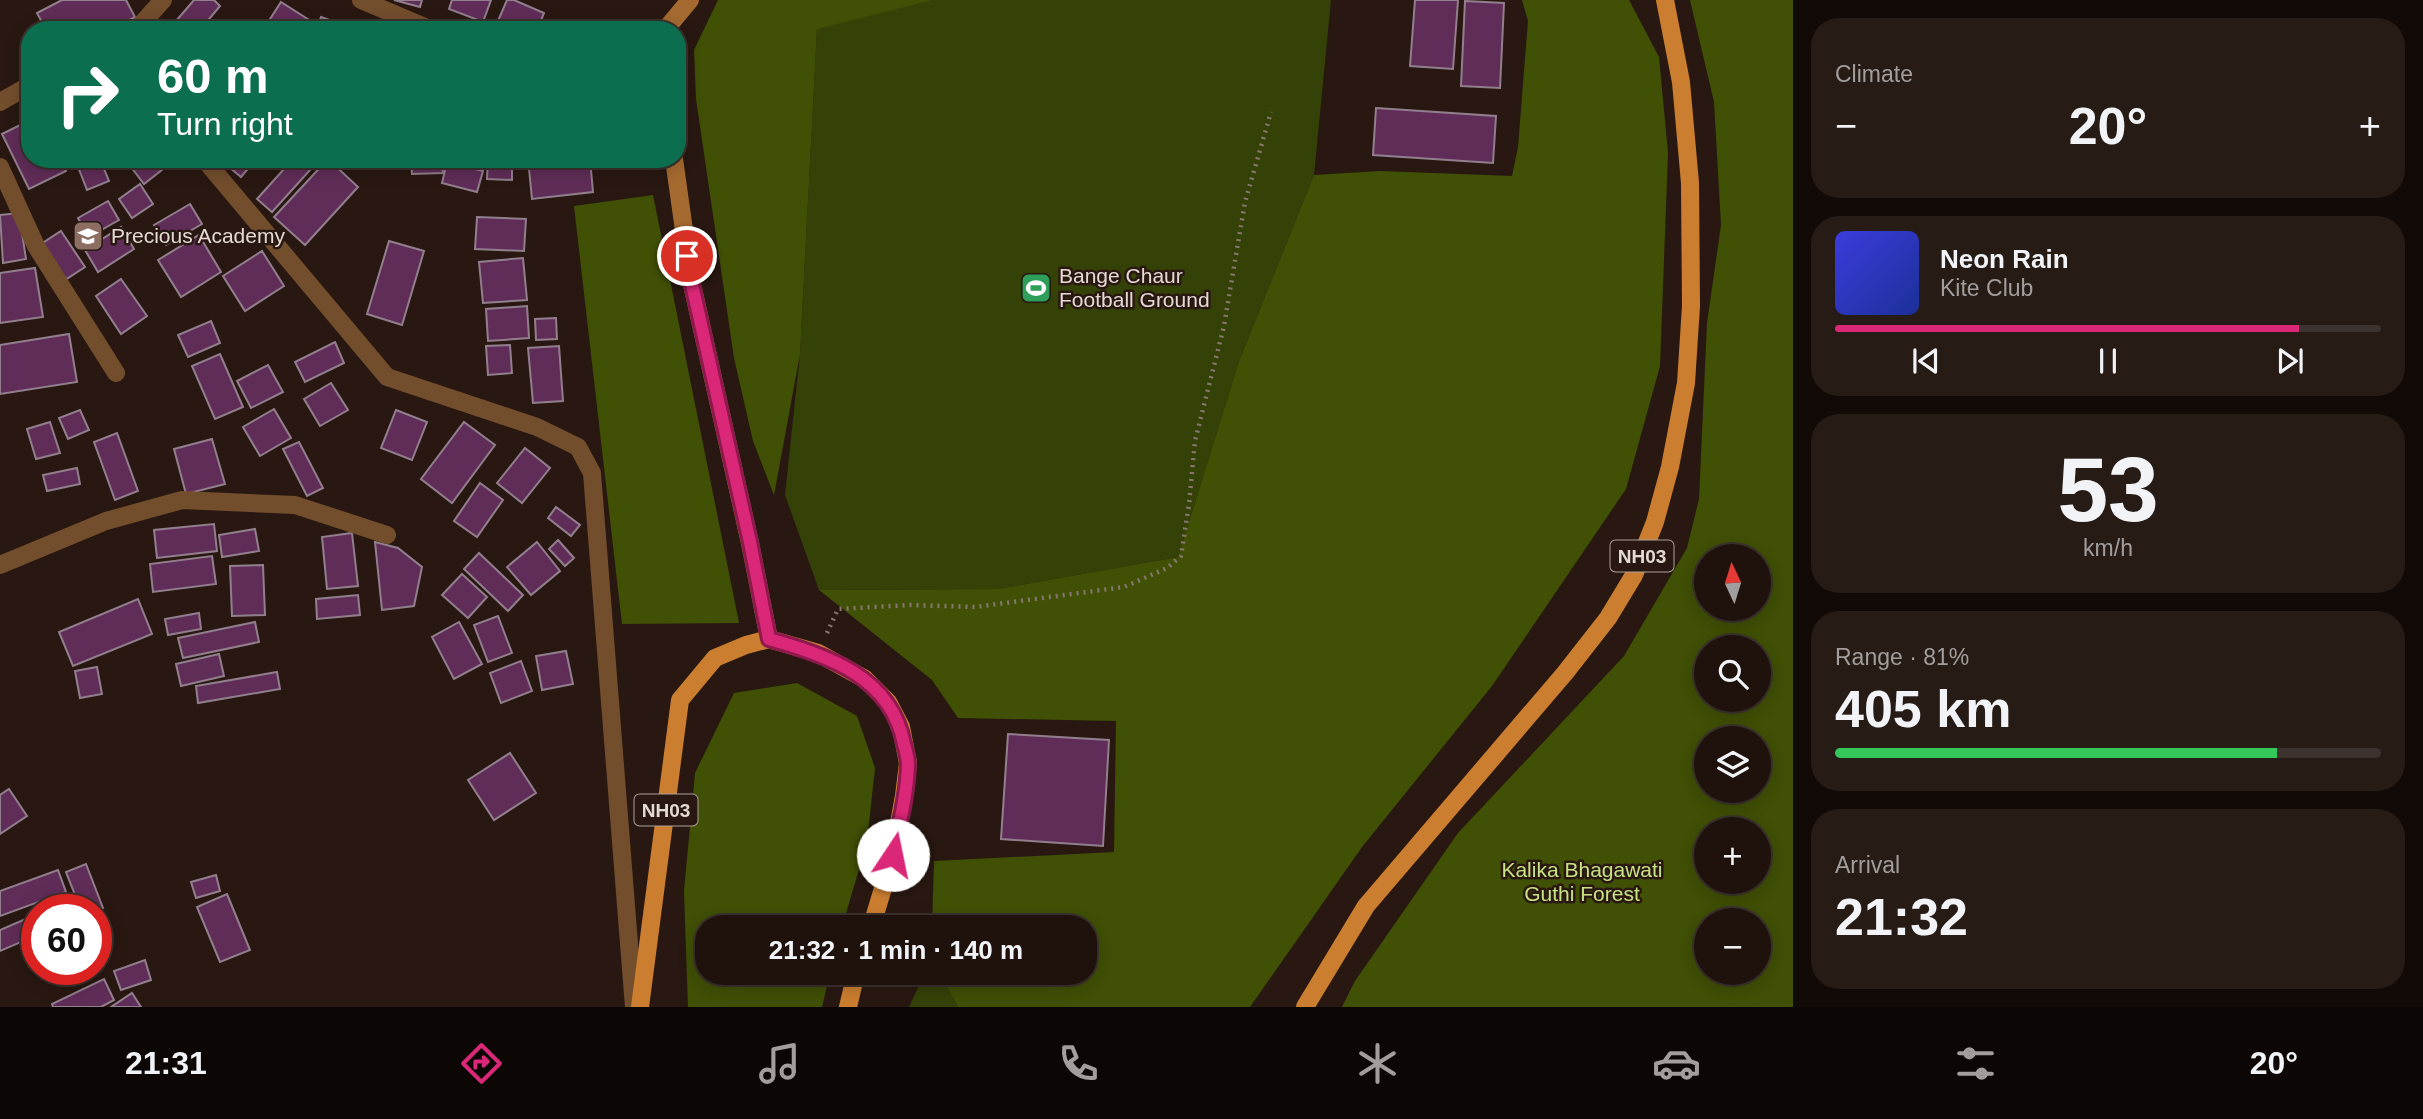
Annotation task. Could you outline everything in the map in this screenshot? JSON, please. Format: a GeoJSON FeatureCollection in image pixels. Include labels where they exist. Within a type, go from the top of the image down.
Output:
{"type":"FeatureCollection","features":[{"type":"Feature","properties":{"kind":"main road"},"geometry":{"type":"LineString","coordinates":[[672,21],[690,0]]}},
{"type":"Feature","properties":{"kind":"main road","name":"NH03"},"geometry":{"type":"LineString","coordinates":[[1305,1007],[1366,906],[1565,673],[1608,618],[1634,575],[1656,522],[1686,383],[1691,306],[1690,183],[1681,82],[1665,0]]}},
{"type":"Feature","properties":{"kind":"main road"},"geometry":{"type":"LineString","coordinates":[[675,168],[691,280],[769,639],[818,653],[865,678],[888,702],[901,727],[908,763],[904,796],[893,855],[875,915]]}},
{"type":"Feature","properties":{"kind":"main road","name":"NH03"},"geometry":{"type":"LineString","coordinates":[[640,1007],[680,700],[715,658],[769,639]]}},
{"type":"Feature","properties":{"kind":"main road"},"geometry":{"type":"LineString","coordinates":[[848,1007],[853,985]]}},
{"type":"Feature","properties":{"kind":"street"},"geometry":{"type":"LineString","coordinates":[[144,21],[163,0]]}},
{"type":"Feature","properties":{"kind":"street"},"geometry":{"type":"LineString","coordinates":[[361,0],[411,21]]}},
{"type":"Feature","properties":{"kind":"street"},"geometry":{"type":"LineString","coordinates":[[0,102],[21,90]]}},
{"type":"Feature","properties":{"kind":"street"},"geometry":{"type":"LineString","coordinates":[[0,167],[36,246],[116,373]]}},
{"type":"Feature","properties":{"kind":"street"},"geometry":{"type":"LineString","coordinates":[[212,168],[387,377],[537,427],[578,447],[592,473],[634,1007]]}},
{"type":"Feature","properties":{"kind":"street"},"geometry":{"type":"LineString","coordinates":[[0,565],[106,521],[182,500],[295,505],[387,535]]}},
{"type":"Feature","properties":{"kind":"path"},"geometry":{"type":"LineString","coordinates":[[818,653],[838,609],[910,605],[975,607],[1124,587],[1167,568],[1181,556],[1195,441],[1224,326],[1245,202],[1271,112]]}},
{"type":"Feature","properties":{"kind":"green space"},"geometry":{"type":"Polygon","coordinates":[[[718,0],[934,0],[817,29],[800,354],[774,495],[753,441],[734,358],[696,99],[694,50],[718,0]]]}},
{"type":"Feature","properties":{"kind":"green space","name":"Bange Chaur Football Ground"},"geometry":{"type":"Polygon","coordinates":[[[934,0],[1331,0],[1314,175],[1239,361],[1178,557],[998,589],[819,590],[785,495],[800,354],[817,28],[934,0]]]}},
{"type":"Feature","properties":{"kind":"green space"},"geometry":{"type":"Polygon","coordinates":[[[1522,0],[1629,0],[1659,57],[1668,153],[1660,366],[1626,489],[1492,686],[1362,847],[1250,1007],[958,1007],[946,985],[1097,985],[1097,915],[932,915],[934,861],[1114,852],[1116,721],[958,718],[932,680],[819,590],[998,589],[1178,557],[1239,361],[1314,175],[1380,171],[1512,176],[1518,147],[1528,21],[1522,0]]]}},
{"type":"Feature","properties":{"kind":"green space","name":"Kalika Bhagawati Guthi Forest"},"geometry":{"type":"Polygon","coordinates":[[[1690,0],[1793,0],[1793,1007],[1342,1007],[1355,981],[1458,833],[1624,656],[1687,548],[1699,499],[1707,323],[1721,225],[1714,102],[1690,0]]]}},
{"type":"Feature","properties":{"kind":"green space"},"geometry":{"type":"Polygon","coordinates":[[[653,195],[739,623],[622,624],[574,206],[653,195]]]}},
{"type":"Feature","properties":{"kind":"green space"},"geometry":{"type":"Polygon","coordinates":[[[797,683],[857,716],[875,768],[867,842],[846,915],[695,915],[695,985],[827,985],[822,1007],[688,1007],[684,891],[695,773],[734,693],[797,683]]]}},
{"type":"Feature","properties":{"kind":"green space"},"geometry":{"type":"Polygon","coordinates":[[[919,985],[946,985],[958,1007],[909,1007],[919,985]]]}},
{"type":"Feature","properties":{"kind":"building"},"geometry":{"type":"Polygon","coordinates":[[[62,0],[126,0],[135,17],[128,21],[41,21],[37,13],[62,0]]]}},
{"type":"Feature","properties":{"kind":"building"},"geometry":{"type":"Polygon","coordinates":[[[194,0],[214,0],[220,6],[208,21],[176,21],[194,0]]]}},
{"type":"Feature","properties":{"kind":"building"},"geometry":{"type":"Polygon","coordinates":[[[394,0],[422,0],[420,7],[394,0]]]}},
{"type":"Feature","properties":{"kind":"building"},"geometry":{"type":"Polygon","coordinates":[[[452,0],[491,0],[483,21],[449,9],[452,0]]]}},
{"type":"Feature","properties":{"kind":"building"},"geometry":{"type":"Polygon","coordinates":[[[507,0],[514,0],[544,13],[541,21],[498,21],[507,0]]]}},
{"type":"Feature","properties":{"kind":"building"},"geometry":{"type":"Polygon","coordinates":[[[1415,0],[1458,0],[1453,69],[1410,66],[1415,0]]]}},
{"type":"Feature","properties":{"kind":"building"},"geometry":{"type":"Polygon","coordinates":[[[1465,1],[1504,3],[1500,88],[1461,86],[1465,1]]]}},
{"type":"Feature","properties":{"kind":"building"},"geometry":{"type":"Polygon","coordinates":[[[281,2],[311,21],[269,21],[281,2]]]}},
{"type":"Feature","properties":{"kind":"building"},"geometry":{"type":"Polygon","coordinates":[[[1376,108],[1496,116],[1493,163],[1373,155],[1376,108]]]}},
{"type":"Feature","properties":{"kind":"building"},"geometry":{"type":"Polygon","coordinates":[[[21,124],[21,168],[64,168],[66,171],[29,189],[2,134],[21,124]]]}},
{"type":"Feature","properties":{"kind":"building"},"geometry":{"type":"Polygon","coordinates":[[[78,168],[104,168],[109,181],[87,190],[78,168]]]}},
{"type":"Feature","properties":{"kind":"building"},"geometry":{"type":"Polygon","coordinates":[[[132,168],[162,168],[163,169],[144,184],[132,168]]]}},
{"type":"Feature","properties":{"kind":"building"},"geometry":{"type":"Polygon","coordinates":[[[230,168],[248,168],[241,177],[230,168]]]}},
{"type":"Feature","properties":{"kind":"building"},"geometry":{"type":"Polygon","coordinates":[[[285,168],[312,168],[272,212],[257,199],[285,168]]]}},
{"type":"Feature","properties":{"kind":"building"},"geometry":{"type":"Polygon","coordinates":[[[320,168],[338,168],[358,187],[305,245],[274,217],[320,168]]]}},
{"type":"Feature","properties":{"kind":"building"},"geometry":{"type":"Polygon","coordinates":[[[412,168],[443,168],[443,173],[412,174],[412,168]]]}},
{"type":"Feature","properties":{"kind":"building"},"geometry":{"type":"Polygon","coordinates":[[[446,168],[483,171],[477,192],[442,183],[446,168]]]}},
{"type":"Feature","properties":{"kind":"building"},"geometry":{"type":"Polygon","coordinates":[[[488,168],[512,168],[512,180],[487,179],[488,168]]]}},
{"type":"Feature","properties":{"kind":"building"},"geometry":{"type":"Polygon","coordinates":[[[529,168],[591,168],[593,192],[532,199],[529,168]]]}},
{"type":"Feature","properties":{"kind":"building"},"geometry":{"type":"Polygon","coordinates":[[[140,184],[153,204],[132,218],[119,199],[140,184]]]}},
{"type":"Feature","properties":{"kind":"building"},"geometry":{"type":"Polygon","coordinates":[[[108,201],[119,220],[89,237],[78,218],[108,201]]]}},
{"type":"Feature","properties":{"kind":"building"},"geometry":{"type":"Polygon","coordinates":[[[190,204],[202,224],[166,245],[154,225],[190,204]]]}},
{"type":"Feature","properties":{"kind":"building"},"geometry":{"type":"Polygon","coordinates":[[[19,213],[26,259],[3,263],[0,215],[19,213]]]}},
{"type":"Feature","properties":{"kind":"building"},"geometry":{"type":"Polygon","coordinates":[[[477,217],[526,219],[524,251],[475,249],[477,217]]]}},
{"type":"Feature","properties":{"kind":"building"},"geometry":{"type":"Polygon","coordinates":[[[121,227],[134,249],[98,272],[85,250],[121,227]]]}},
{"type":"Feature","properties":{"kind":"building"},"geometry":{"type":"Polygon","coordinates":[[[61,231],[85,267],[65,280],[41,244],[61,231]]]}},
{"type":"Feature","properties":{"kind":"building"},"geometry":{"type":"Polygon","coordinates":[[[199,235],[221,272],[181,297],[158,260],[199,235]]]}},
{"type":"Feature","properties":{"kind":"building"},"geometry":{"type":"Polygon","coordinates":[[[389,241],[424,251],[402,325],[367,314],[389,241]]]}},
{"type":"Feature","properties":{"kind":"building"},"geometry":{"type":"Polygon","coordinates":[[[262,251],[284,286],[245,311],[223,276],[262,251]]]}},
{"type":"Feature","properties":{"kind":"building"},"geometry":{"type":"Polygon","coordinates":[[[523,258],[527,300],[483,303],[479,262],[523,258]]]}},
{"type":"Feature","properties":{"kind":"building"},"geometry":{"type":"Polygon","coordinates":[[[35,268],[43,317],[0,323],[0,273],[35,268]]]}},
{"type":"Feature","properties":{"kind":"building"},"geometry":{"type":"Polygon","coordinates":[[[121,279],[147,316],[121,334],[96,296],[121,279]]]}},
{"type":"Feature","properties":{"kind":"building"},"geometry":{"type":"Polygon","coordinates":[[[527,306],[529,338],[488,341],[486,309],[527,306]]]}},
{"type":"Feature","properties":{"kind":"building"},"geometry":{"type":"Polygon","coordinates":[[[556,318],[557,339],[536,340],[535,319],[556,318]]]}},
{"type":"Feature","properties":{"kind":"building"},"geometry":{"type":"Polygon","coordinates":[[[211,321],[220,343],[188,357],[178,335],[211,321]]]}},
{"type":"Feature","properties":{"kind":"building"},"geometry":{"type":"Polygon","coordinates":[[[69,334],[77,382],[0,394],[0,345],[69,334]]]}},
{"type":"Feature","properties":{"kind":"building"},"geometry":{"type":"Polygon","coordinates":[[[335,342],[344,363],[305,382],[295,362],[335,342]]]}},
{"type":"Feature","properties":{"kind":"building"},"geometry":{"type":"Polygon","coordinates":[[[510,345],[512,373],[488,375],[486,346],[510,345]]]}},
{"type":"Feature","properties":{"kind":"building"},"geometry":{"type":"Polygon","coordinates":[[[559,346],[563,401],[533,403],[528,348],[559,346]]]}},
{"type":"Feature","properties":{"kind":"building"},"geometry":{"type":"Polygon","coordinates":[[[220,354],[243,407],[215,419],[192,366],[220,354]]]}},
{"type":"Feature","properties":{"kind":"building"},"geometry":{"type":"Polygon","coordinates":[[[268,365],[283,392],[251,408],[237,381],[268,365]]]}},
{"type":"Feature","properties":{"kind":"building"},"geometry":{"type":"Polygon","coordinates":[[[331,383],[348,410],[320,426],[304,399],[331,383]]]}},
{"type":"Feature","properties":{"kind":"building"},"geometry":{"type":"Polygon","coordinates":[[[274,409],[291,438],[260,456],[243,427],[274,409]]]}},
{"type":"Feature","properties":{"kind":"building"},"geometry":{"type":"Polygon","coordinates":[[[80,410],[89,430],[68,439],[59,418],[80,410]]]}},
{"type":"Feature","properties":{"kind":"building"},"geometry":{"type":"Polygon","coordinates":[[[396,410],[427,422],[412,460],[381,448],[396,410]]]}},
{"type":"Feature","properties":{"kind":"building"},"geometry":{"type":"Polygon","coordinates":[[[50,422],[60,453],[36,459],[27,429],[50,422]]]}},
{"type":"Feature","properties":{"kind":"building"},"geometry":{"type":"Polygon","coordinates":[[[464,422],[495,445],[452,503],[421,479],[464,422]]]}},
{"type":"Feature","properties":{"kind":"building"},"geometry":{"type":"Polygon","coordinates":[[[117,433],[138,491],[115,500],[94,442],[117,433]]]}},
{"type":"Feature","properties":{"kind":"building"},"geometry":{"type":"Polygon","coordinates":[[[212,439],[225,484],[186,494],[174,449],[212,439]]]}},
{"type":"Feature","properties":{"kind":"building"},"geometry":{"type":"Polygon","coordinates":[[[299,442],[323,488],[307,496],[283,449],[299,442]]]}},
{"type":"Feature","properties":{"kind":"building"},"geometry":{"type":"Polygon","coordinates":[[[525,448],[550,468],[522,503],[497,483],[525,448]]]}},
{"type":"Feature","properties":{"kind":"building"},"geometry":{"type":"Polygon","coordinates":[[[77,468],[80,484],[47,491],[43,475],[77,468]]]}},
{"type":"Feature","properties":{"kind":"building"},"geometry":{"type":"Polygon","coordinates":[[[480,483],[503,500],[477,537],[454,521],[480,483]]]}},
{"type":"Feature","properties":{"kind":"building"},"geometry":{"type":"Polygon","coordinates":[[[556,507],[580,525],[571,536],[548,518],[556,507]]]}},
{"type":"Feature","properties":{"kind":"building"},"geometry":{"type":"Polygon","coordinates":[[[214,524],[217,551],[157,558],[154,530],[214,524]]]}},
{"type":"Feature","properties":{"kind":"building"},"geometry":{"type":"Polygon","coordinates":[[[255,529],[259,551],[222,557],[219,535],[255,529]]]}},
{"type":"Feature","properties":{"kind":"building"},"geometry":{"type":"Polygon","coordinates":[[[352,533],[358,586],[327,589],[322,537],[352,533]]]}},
{"type":"Feature","properties":{"kind":"building"},"geometry":{"type":"Polygon","coordinates":[[[558,540],[574,558],[565,566],[549,549],[558,540]]]}},
{"type":"Feature","properties":{"kind":"building"},"geometry":{"type":"Polygon","coordinates":[[[375,542],[398,548],[422,567],[414,606],[382,610],[375,542]]]}},
{"type":"Feature","properties":{"kind":"building"},"geometry":{"type":"Polygon","coordinates":[[[537,542],[560,571],[531,595],[507,567],[537,542]]]}},
{"type":"Feature","properties":{"kind":"building"},"geometry":{"type":"Polygon","coordinates":[[[479,553],[523,595],[508,611],[464,569],[479,553]]]}},
{"type":"Feature","properties":{"kind":"building"},"geometry":{"type":"Polygon","coordinates":[[[212,556],[216,584],[153,592],[150,564],[212,556]]]}},
{"type":"Feature","properties":{"kind":"building"},"geometry":{"type":"Polygon","coordinates":[[[263,565],[265,615],[232,616],[230,566],[263,565]]]}},
{"type":"Feature","properties":{"kind":"building"},"geometry":{"type":"Polygon","coordinates":[[[462,574],[487,597],[468,618],[442,595],[462,574]]]}},
{"type":"Feature","properties":{"kind":"building"},"geometry":{"type":"Polygon","coordinates":[[[358,595],[360,615],[317,619],[316,599],[358,595]]]}},
{"type":"Feature","properties":{"kind":"building"},"geometry":{"type":"Polygon","coordinates":[[[138,599],[152,634],[73,666],[59,632],[138,599]]]}},
{"type":"Feature","properties":{"kind":"building"},"geometry":{"type":"Polygon","coordinates":[[[199,613],[201,629],[168,635],[165,619],[199,613]]]}},
{"type":"Feature","properties":{"kind":"building"},"geometry":{"type":"Polygon","coordinates":[[[498,616],[512,653],[488,662],[474,625],[498,616]]]}},
{"type":"Feature","properties":{"kind":"building"},"geometry":{"type":"Polygon","coordinates":[[[255,622],[259,642],[183,658],[178,638],[255,622]]]}},
{"type":"Feature","properties":{"kind":"building"},"geometry":{"type":"Polygon","coordinates":[[[459,622],[482,664],[454,679],[432,637],[459,622]]]}},
{"type":"Feature","properties":{"kind":"building"},"geometry":{"type":"Polygon","coordinates":[[[566,651],[573,684],[542,690],[536,656],[566,651]]]}},
{"type":"Feature","properties":{"kind":"building"},"geometry":{"type":"Polygon","coordinates":[[[219,654],[224,676],[181,686],[176,664],[219,654]]]}},
{"type":"Feature","properties":{"kind":"building"},"geometry":{"type":"Polygon","coordinates":[[[521,661],[532,691],[501,703],[490,673],[521,661]]]}},
{"type":"Feature","properties":{"kind":"building"},"geometry":{"type":"Polygon","coordinates":[[[97,667],[102,694],[80,698],[75,671],[97,667]]]}},
{"type":"Feature","properties":{"kind":"building"},"geometry":{"type":"Polygon","coordinates":[[[277,672],[280,689],[198,703],[196,686],[277,672]]]}},
{"type":"Feature","properties":{"kind":"building"},"geometry":{"type":"Polygon","coordinates":[[[1008,734],[1109,740],[1103,846],[1001,839],[1008,734]]]}},
{"type":"Feature","properties":{"kind":"building"},"geometry":{"type":"Polygon","coordinates":[[[510,753],[536,793],[494,820],[468,780],[510,753]]]}},
{"type":"Feature","properties":{"kind":"building"},"geometry":{"type":"Polygon","coordinates":[[[9,789],[27,816],[0,834],[0,795],[9,789]]]}},
{"type":"Feature","properties":{"kind":"building"},"geometry":{"type":"Polygon","coordinates":[[[86,864],[98,894],[75,894],[66,872],[86,864]]]}},
{"type":"Feature","properties":{"kind":"building"},"geometry":{"type":"Polygon","coordinates":[[[58,870],[66,892],[21,894],[21,908],[0,916],[0,891],[58,870]]]}},
{"type":"Feature","properties":{"kind":"building"},"geometry":{"type":"Polygon","coordinates":[[[216,875],[220,891],[196,898],[191,882],[216,875]]]}},
{"type":"Feature","properties":{"kind":"building"},"geometry":{"type":"Polygon","coordinates":[[[227,894],[250,950],[220,962],[197,907],[227,894]]]}},
{"type":"Feature","properties":{"kind":"building"},"geometry":{"type":"Polygon","coordinates":[[[21,921],[21,942],[0,951],[0,930],[21,921]]]}},
{"type":"Feature","properties":{"kind":"building"},"geometry":{"type":"Polygon","coordinates":[[[145,960],[151,980],[121,990],[114,971],[145,960]]]}},
{"type":"Feature","properties":{"kind":"building"},"geometry":{"type":"Polygon","coordinates":[[[92,985],[107,985],[114,1000],[101,1007],[53,1007],[52,1004],[92,985]]]}},
{"type":"Feature","properties":{"kind":"building"},"geometry":{"type":"Polygon","coordinates":[[[132,993],[141,1007],[111,1007],[132,993]]]}},
{"type":"Feature","properties":{"kind":"place","name":"Precious Academy"},"geometry":{"type":"Point","coordinates":[88,236]}},
{"type":"Feature","properties":{"kind":"place","name":"Bange Chaur Football Ground"},"geometry":{"type":"Point","coordinates":[1036,288]}},
{"type":"Feature","properties":{"kind":"route"},"geometry":{"type":"LineString","coordinates":[[687,256],[769,639],[818,653],[865,678],[888,702],[901,727],[908,763],[893,855]]}}]}
